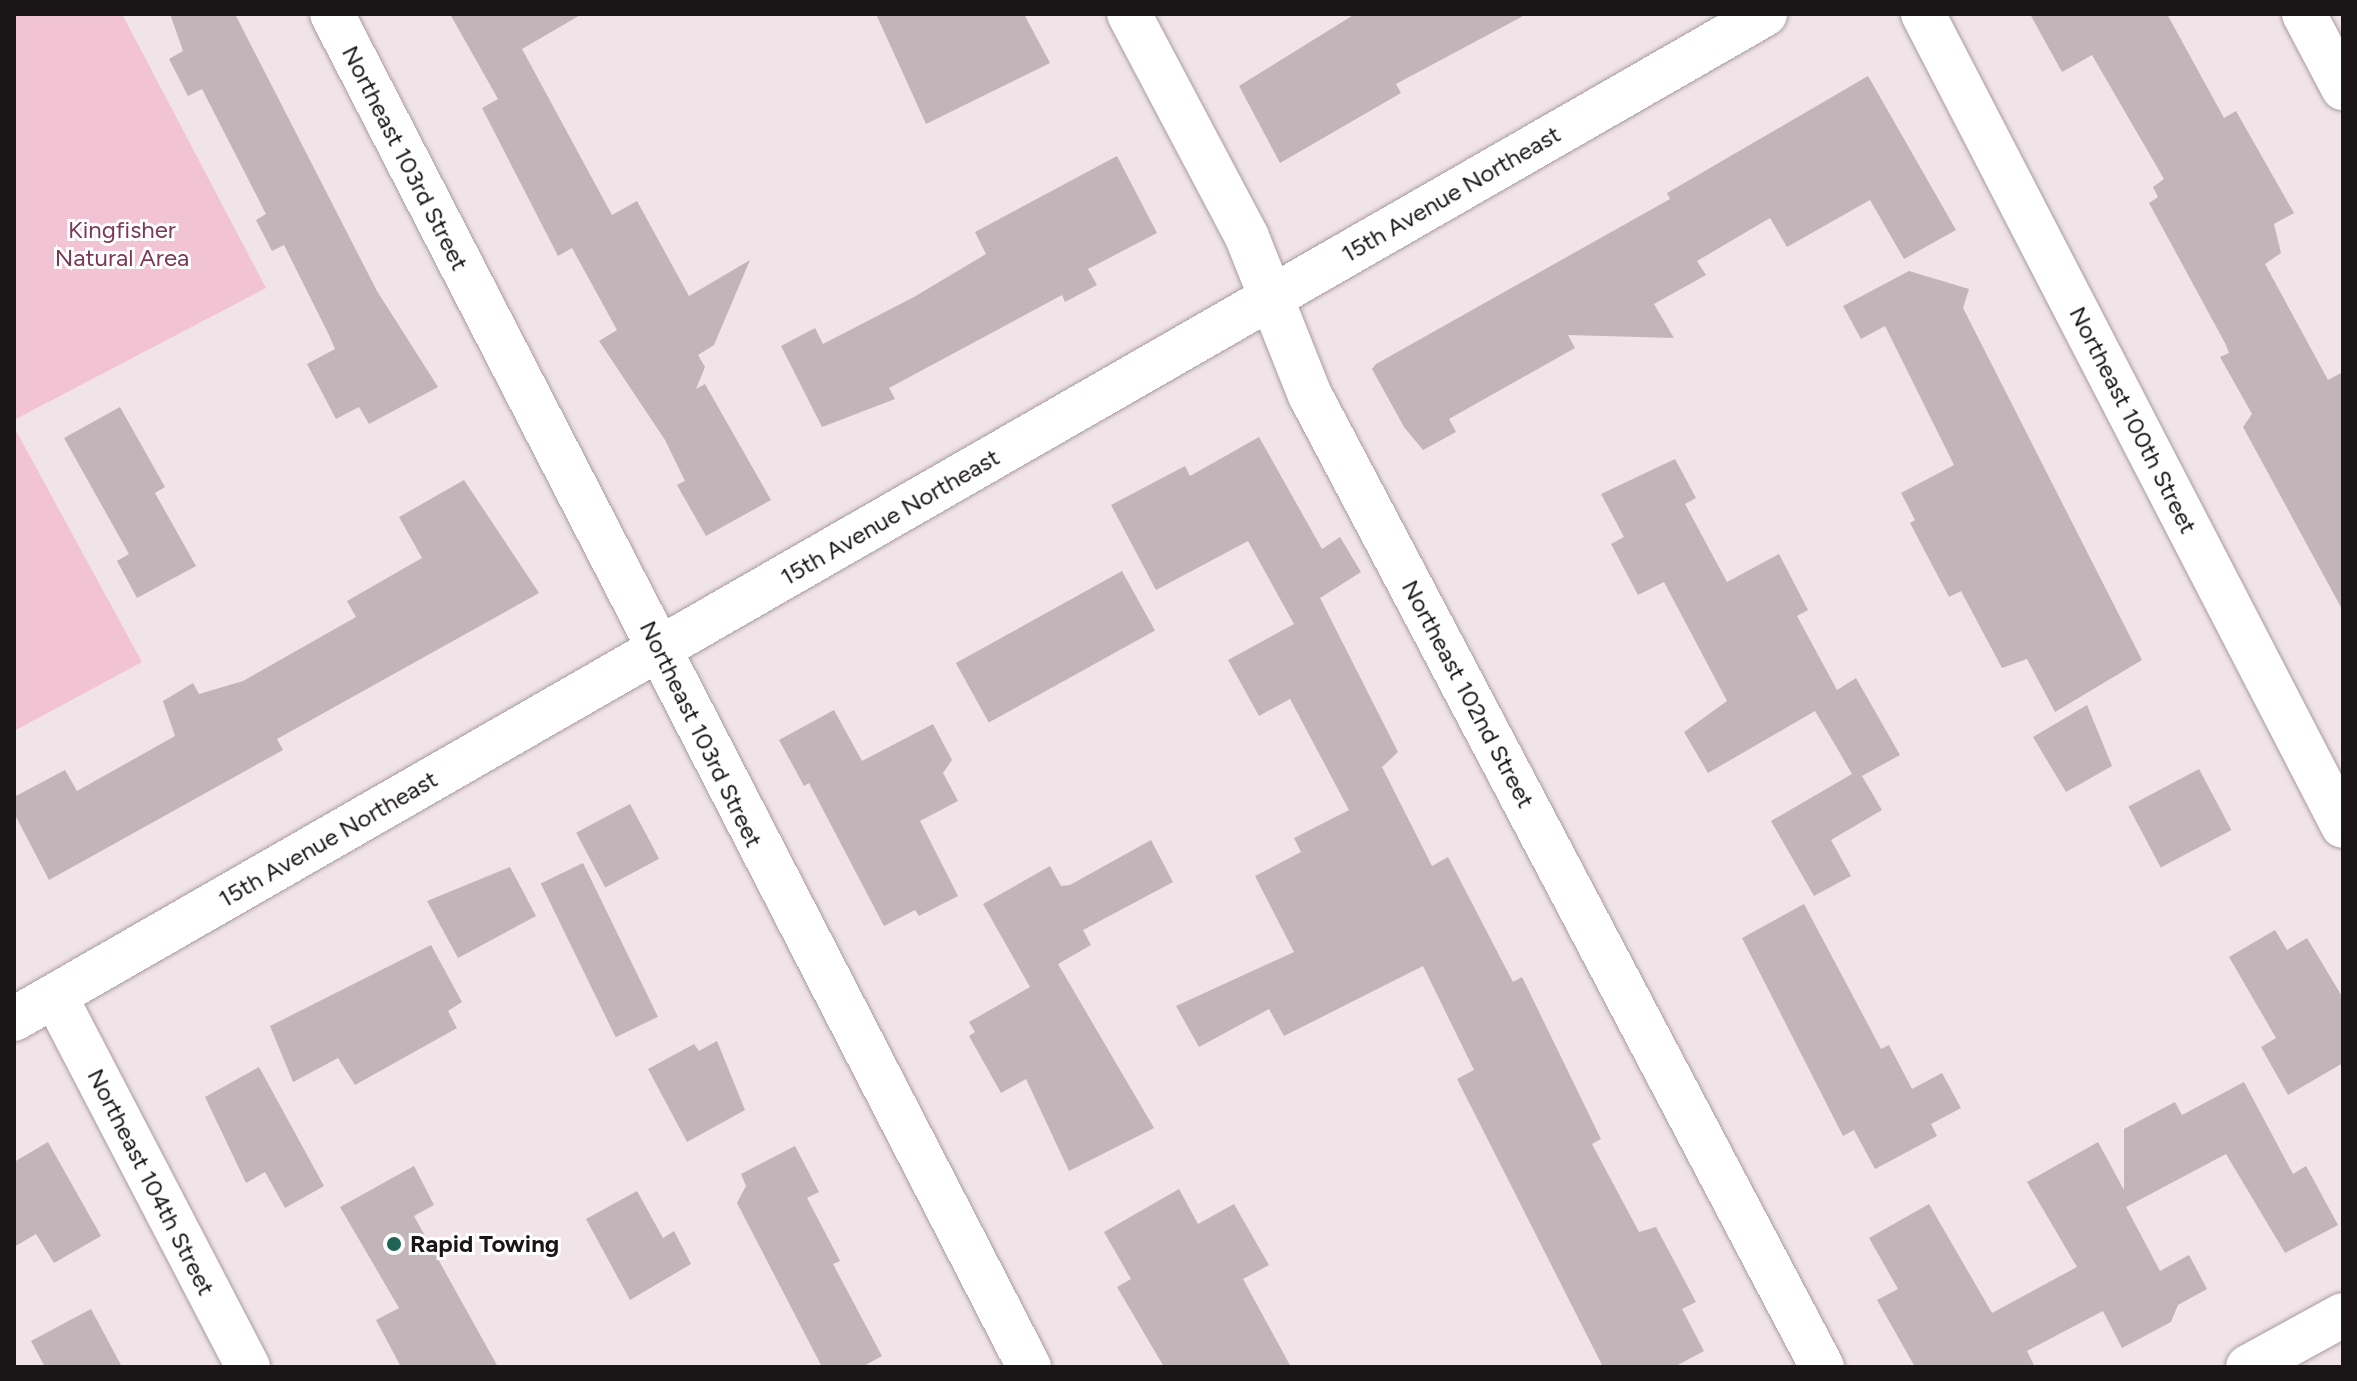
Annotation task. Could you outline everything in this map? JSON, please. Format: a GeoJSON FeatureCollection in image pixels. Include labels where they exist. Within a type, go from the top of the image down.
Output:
{"type":"FeatureCollection","features":[{"type":"Feature","properties":{"kind":"street","name":"Northeast 103rd Street"},"geometry":{"type":"LineString","coordinates":[[332,14],[663,647],[696,730],[1029,1367]]}},
{"type":"Feature","properties":{"kind":"street","name":"Northeast 102nd Street"},"geometry":{"type":"LineString","coordinates":[[1129,14],[1271,297],[1310,395],[1822,1367]]}},
{"type":"Feature","properties":{"kind":"street","name":"15th Avenue Northeast"},"geometry":{"type":"LineString","coordinates":[[14,1019],[1765,14]]}},
{"type":"Feature","properties":{"kind":"street","name":"Northeast 100th Street"},"geometry":{"type":"LineString","coordinates":[[1923,14],[2343,826]]}},
{"type":"Feature","properties":{"kind":"street"},"geometry":{"type":"LineString","coordinates":[[2304,14],[2343,88]]}},
{"type":"Feature","properties":{"kind":"street","name":"Northeast 104th Street"},"geometry":{"type":"LineString","coordinates":[[55,996],[248,1367]]}},
{"type":"Feature","properties":{"kind":"street"},"geometry":{"type":"LineString","coordinates":[[2248,1367],[2343,1315]]}},
{"type":"Feature","properties":{"kind":"green space","name":"Kingfisher Natural Area"},"geometry":{"type":"Polygon","coordinates":[[[14,14],[122,14],[266,288],[14,420],[14,14]]]}},
{"type":"Feature","properties":{"kind":"green space"},"geometry":{"type":"Polygon","coordinates":[[[14,427],[142,662],[14,731],[14,427]]]}},
{"type":"Feature","properties":{"kind":"building"},"geometry":{"type":"Polygon","coordinates":[[[170,14],[235,14],[377,291],[438,387],[369,424],[359,407],[336,419],[307,364],[335,349],[284,245],[272,251],[256,220],[266,214],[202,89],[188,96],[169,59],[183,51],[170,14]]]}},
{"type":"Feature","properties":{"kind":"building"},"geometry":{"type":"Polygon","coordinates":[[[450,14],[582,14],[522,49],[612,215],[637,201],[689,296],[750,260],[714,345],[698,355],[705,367],[696,389],[705,384],[771,500],[706,536],[677,485],[685,481],[665,440],[599,341],[617,330],[572,248],[558,256],[482,108],[498,99],[450,14]]]}},
{"type":"Feature","properties":{"kind":"building"},"geometry":{"type":"Polygon","coordinates":[[[876,14],[1024,14],[1050,63],[926,124],[876,14]]]}},
{"type":"Feature","properties":{"kind":"building"},"geometry":{"type":"Polygon","coordinates":[[[1355,14],[1527,14],[1396,84],[1401,93],[1280,163],[1239,86],[1355,14]]]}},
{"type":"Feature","properties":{"kind":"building"},"geometry":{"type":"Polygon","coordinates":[[[2030,14],[2167,14],[2224,118],[2236,111],[2294,213],[2274,224],[2281,253],[2265,264],[2328,380],[2343,372],[2343,611],[2243,427],[2252,414],[2220,357],[2229,353],[2225,343],[2149,203],[2158,197],[2153,187],[2164,179],[2092,55],[2062,72],[2030,14]]]}},
{"type":"Feature","properties":{"kind":"building"},"geometry":{"type":"Polygon","coordinates":[[[1868,76],[1956,230],[1904,259],[1870,200],[1787,247],[1770,218],[1697,261],[1706,275],[1654,304],[1674,338],[1568,335],[1575,348],[1449,419],[1456,432],[1423,450],[1404,427],[1372,369],[1376,364],[1670,199],[1667,193],[1868,76]]]}},
{"type":"Feature","properties":{"kind":"building"},"geometry":{"type":"Polygon","coordinates":[[[1117,156],[1157,233],[1088,269],[1097,285],[1065,302],[1062,295],[889,388],[895,399],[822,427],[781,346],[815,328],[823,344],[914,297],[986,254],[975,232],[1117,156]]]}},
{"type":"Feature","properties":{"kind":"building"},"geometry":{"type":"Polygon","coordinates":[[[1909,271],[1969,289],[1963,308],[2142,660],[2055,712],[2027,659],[2002,668],[1961,591],[1949,597],[1910,523],[1915,520],[1901,493],[1954,465],[1885,326],[1861,339],[1843,306],[1909,271]]]}},
{"type":"Feature","properties":{"kind":"building"},"geometry":{"type":"Polygon","coordinates":[[[120,407],[165,487],[155,493],[196,566],[137,598],[117,561],[129,554],[64,438],[120,407]]]}},
{"type":"Feature","properties":{"kind":"building"},"geometry":{"type":"Polygon","coordinates":[[[1259,437],[1322,549],[1340,537],[1361,572],[1320,598],[1398,752],[1382,767],[1432,866],[1448,857],[1513,982],[1522,977],[1601,1139],[1592,1144],[1639,1232],[1656,1227],[1696,1302],[1682,1309],[1704,1351],[1674,1367],[1603,1367],[1457,1079],[1474,1070],[1423,966],[1284,1036],[1269,1009],[1199,1047],[1176,1006],[1294,952],[1255,876],[1301,852],[1294,838],[1349,810],[1290,699],[1259,716],[1228,660],[1294,624],[1248,541],[1156,590],[1111,505],[1185,466],[1190,476],[1259,437]]]}},
{"type":"Feature","properties":{"kind":"building"},"geometry":{"type":"Polygon","coordinates":[[[1675,459],[1696,498],[1685,504],[1727,582],[1779,554],[1808,610],[1797,616],[1837,690],[1856,678],[1900,755],[1862,776],[1882,810],[1831,840],[1851,876],[1814,896],[1771,821],[1852,774],[1815,711],[1708,773],[1684,732],[1727,701],[1664,582],[1638,595],[1611,544],[1624,537],[1601,494],[1675,459]]]}},
{"type":"Feature","properties":{"kind":"building"},"geometry":{"type":"Polygon","coordinates":[[[464,480],[539,593],[277,739],[283,750],[49,880],[14,813],[14,797],[65,770],[77,791],[175,736],[163,701],[193,683],[199,694],[243,681],[356,617],[347,601],[422,558],[399,517],[464,480]]]}},
{"type":"Feature","properties":{"kind":"building"},"geometry":{"type":"Polygon","coordinates":[[[1122,571],[1155,630],[989,723],[956,663],[1122,571]]]}},
{"type":"Feature","properties":{"kind":"building"},"geometry":{"type":"Polygon","coordinates":[[[2087,705],[2112,766],[2066,792],[2033,737],[2087,705]]]}},
{"type":"Feature","properties":{"kind":"building"},"geometry":{"type":"Polygon","coordinates":[[[834,710],[862,761],[933,724],[952,760],[943,773],[958,801],[920,821],[958,896],[919,916],[915,910],[884,926],[809,783],[804,786],[779,740],[834,710]]]}},
{"type":"Feature","properties":{"kind":"building"},"geometry":{"type":"Polygon","coordinates":[[[2199,769],[2231,830],[2161,867],[2128,807],[2199,769]]]}},
{"type":"Feature","properties":{"kind":"building"},"geometry":{"type":"Polygon","coordinates":[[[630,804],[659,859],[605,887],[576,833],[630,804]]]}},
{"type":"Feature","properties":{"kind":"building"},"geometry":{"type":"Polygon","coordinates":[[[1151,840],[1173,882],[1083,930],[1091,945],[1058,964],[1154,1128],[1069,1171],[1026,1079],[1001,1093],[969,1036],[975,1032],[969,1022],[1030,987],[983,904],[1050,866],[1061,886],[1070,885],[1151,840]]]}},
{"type":"Feature","properties":{"kind":"building"},"geometry":{"type":"Polygon","coordinates":[[[583,863],[658,1017],[616,1037],[541,884],[583,863]]]}},
{"type":"Feature","properties":{"kind":"building"},"geometry":{"type":"Polygon","coordinates":[[[510,867],[536,916],[458,958],[427,901],[510,867]]]}},
{"type":"Feature","properties":{"kind":"building"},"geometry":{"type":"Polygon","coordinates":[[[1804,904],[1881,1049],[1889,1045],[1912,1089],[1942,1073],[1961,1108],[1931,1124],[1937,1136],[1875,1169],[1854,1130],[1843,1136],[1742,938],[1804,904]]]}},
{"type":"Feature","properties":{"kind":"building"},"geometry":{"type":"Polygon","coordinates":[[[2275,930],[2287,950],[2307,938],[2343,998],[2343,1063],[2288,1095],[2261,1047],[2276,1038],[2229,957],[2275,930]]]}},
{"type":"Feature","properties":{"kind":"building"},"geometry":{"type":"Polygon","coordinates":[[[431,945],[462,1002],[448,1011],[457,1028],[355,1085],[338,1058],[293,1082],[270,1026],[431,945]]]}},
{"type":"Feature","properties":{"kind":"building"},"geometry":{"type":"Polygon","coordinates":[[[717,1041],[745,1110],[687,1142],[648,1069],[694,1044],[699,1051],[717,1041]]]}},
{"type":"Feature","properties":{"kind":"building"},"geometry":{"type":"Polygon","coordinates":[[[259,1067],[324,1186],[285,1208],[265,1172],[246,1183],[205,1097],[259,1067]]]}},
{"type":"Feature","properties":{"kind":"building"},"geometry":{"type":"Polygon","coordinates":[[[2244,1082],[2293,1174],[2306,1166],[2338,1225],[2285,1253],[2226,1154],[2126,1207],[2160,1271],[2189,1255],[2207,1289],[2178,1305],[2171,1322],[2122,1348],[2103,1311],[2027,1351],[2035,1367],[1915,1367],[1877,1300],[1898,1289],[1869,1238],[1929,1204],[1992,1313],[2077,1267],[2027,1182],[2098,1142],[2124,1190],[2124,1129],[2175,1102],[2182,1115],[2244,1082]]]}},
{"type":"Feature","properties":{"kind":"building"},"geometry":{"type":"Polygon","coordinates":[[[48,1142],[101,1236],[54,1263],[36,1234],[14,1247],[14,1162],[48,1142]]]}},
{"type":"Feature","properties":{"kind":"building"},"geometry":{"type":"Polygon","coordinates":[[[795,1146],[819,1192],[807,1198],[840,1261],[833,1264],[882,1356],[862,1367],[822,1367],[737,1203],[746,1186],[741,1174],[795,1146]]]}},
{"type":"Feature","properties":{"kind":"building"},"geometry":{"type":"Polygon","coordinates":[[[414,1166],[434,1205],[414,1216],[498,1367],[401,1367],[376,1320],[399,1308],[340,1207],[414,1166]]]}},
{"type":"Feature","properties":{"kind":"building"},"geometry":{"type":"Polygon","coordinates":[[[1179,1189],[1198,1224],[1234,1204],[1269,1265],[1243,1279],[1291,1367],[1164,1367],[1117,1287],[1131,1279],[1104,1232],[1179,1189]]]}},
{"type":"Feature","properties":{"kind":"building"},"geometry":{"type":"Polygon","coordinates":[[[637,1191],[663,1238],[674,1231],[691,1264],[630,1300],[586,1219],[637,1191]]]}},
{"type":"Feature","properties":{"kind":"building"},"geometry":{"type":"Polygon","coordinates":[[[91,1309],[122,1367],[45,1367],[31,1341],[91,1309]]]}},
{"type":"Feature","properties":{"kind":"place","name":"Rapid Towing"},"geometry":{"type":"Point","coordinates":[394,1244]}}]}
